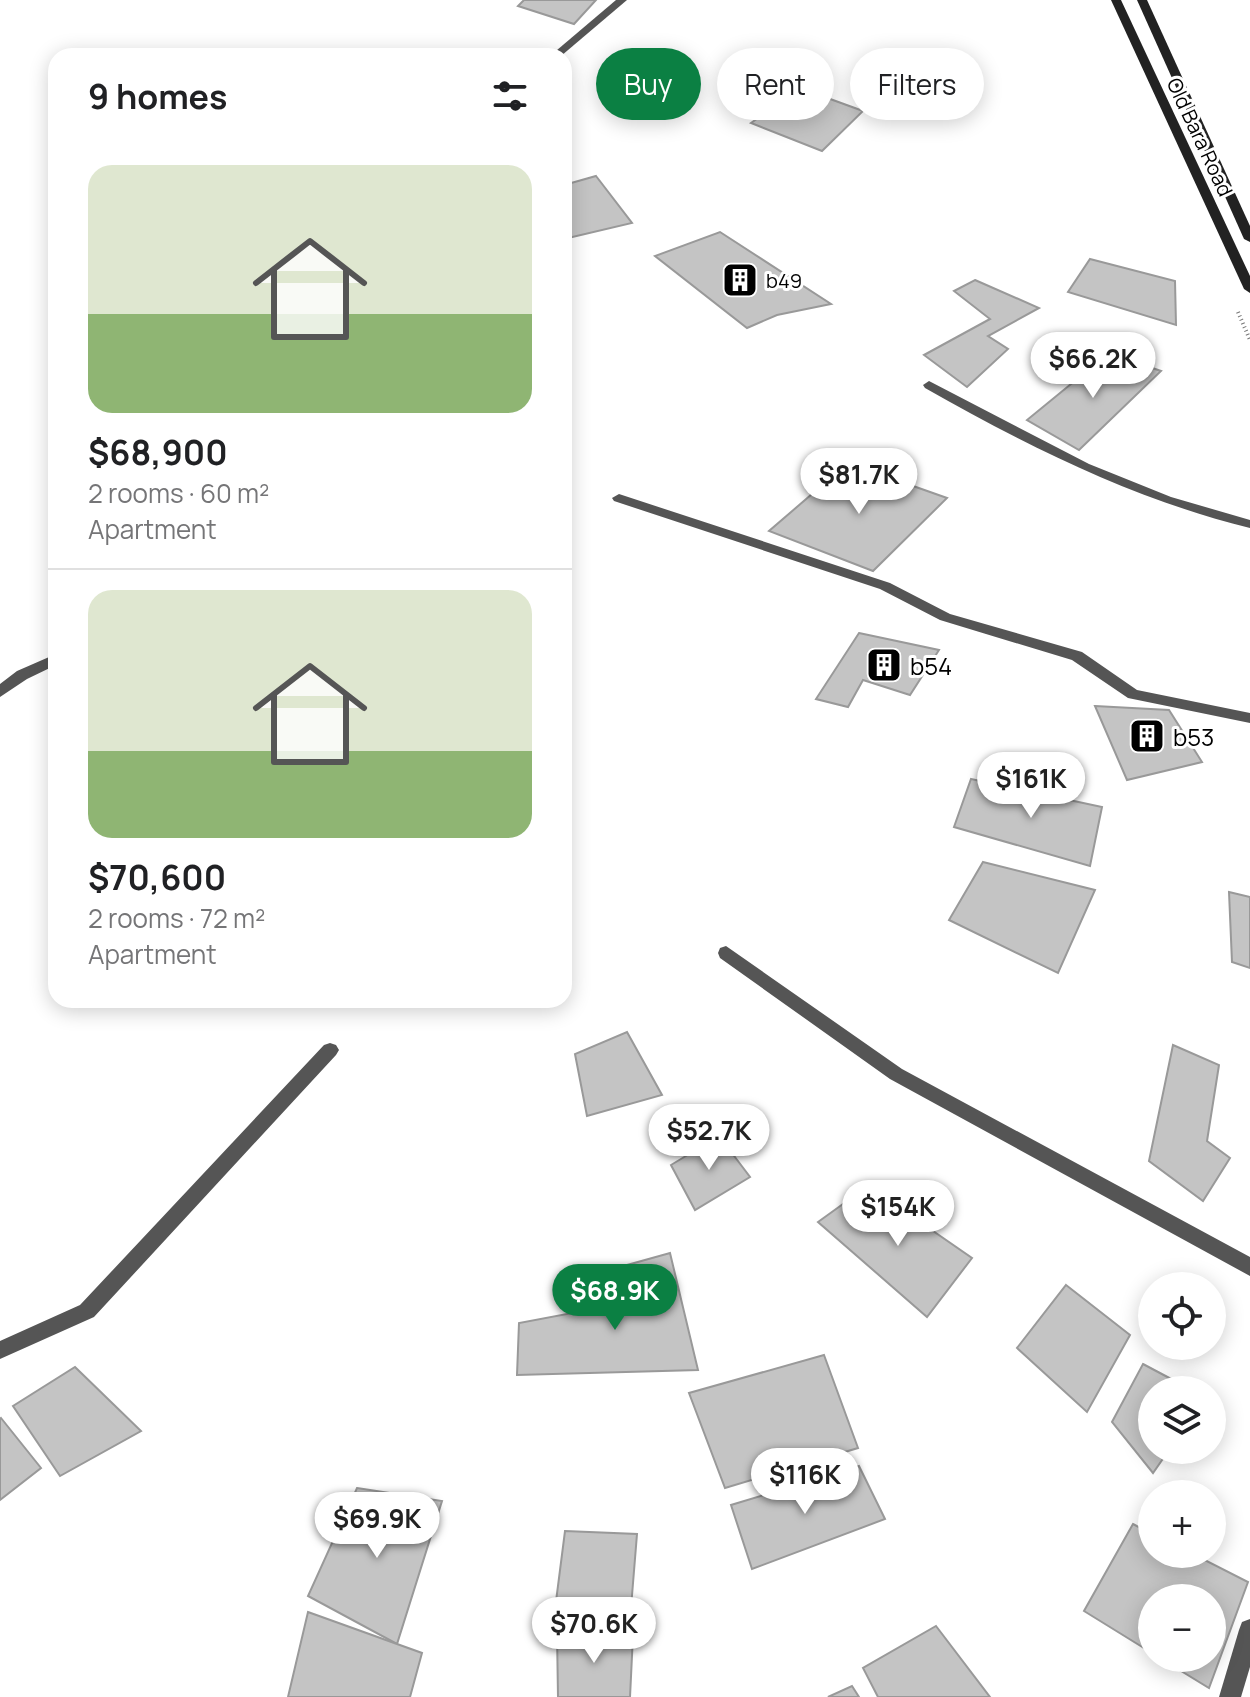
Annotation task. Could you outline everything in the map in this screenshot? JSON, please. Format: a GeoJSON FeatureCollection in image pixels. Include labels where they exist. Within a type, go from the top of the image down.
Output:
{"type":"FeatureCollection","features":[{"type":"Feature","properties":{"kind":"main road","name":"Old Bara Road"},"geometry":{"type":"LineString","coordinates":[[1116,0],[1250,289]]}},
{"type":"Feature","properties":{"kind":"main road"},"geometry":{"type":"LineString","coordinates":[[1142,0],[1250,239]]}},
{"type":"Feature","properties":{"kind":"street"},"geometry":{"type":"LineString","coordinates":[[565,48],[622,0]]}},
{"type":"Feature","properties":{"kind":"street"},"geometry":{"type":"LineString","coordinates":[[929,385],[996,424],[1120,483],[1187,507],[1250,524]]}},
{"type":"Feature","properties":{"kind":"street"},"geometry":{"type":"LineString","coordinates":[[619,498],[885,586],[945,617],[1077,656],[1133,694],[1250,718]]}},
{"type":"Feature","properties":{"kind":"street"},"geometry":{"type":"LineString","coordinates":[[0,692],[22,675],[48,663]]}},
{"type":"Feature","properties":{"kind":"street"},"geometry":{"type":"LineString","coordinates":[[726,953],[896,1074],[1250,1267]]}},
{"type":"Feature","properties":{"kind":"street"},"geometry":{"type":"LineString","coordinates":[[0,1350],[87,1311],[330,1050]]}},
{"type":"Feature","properties":{"kind":"street"},"geometry":{"type":"LineString","coordinates":[[1230,1697],[1250,1630]]}},
{"type":"Feature","properties":{"kind":"building"},"geometry":{"type":"Polygon","coordinates":[[[524,0],[596,0],[574,24],[518,6],[524,0]]]}},
{"type":"Feature","properties":{"kind":"building"},"geometry":{"type":"Polygon","coordinates":[[[834,100],[850,106],[850,120],[854,120],[822,151],[751,123],[755,120],[834,120],[834,100]]]}},
{"type":"Feature","properties":{"kind":"building"},"geometry":{"type":"Polygon","coordinates":[[[596,176],[632,223],[572,237],[572,183],[596,176]]]}},
{"type":"Feature","properties":{"kind":"building","name":"b49"},"geometry":{"type":"Polygon","coordinates":[[[720,232],[831,304],[777,315],[747,328],[655,256],[720,232]]]}},
{"type":"Feature","properties":{"kind":"building"},"geometry":{"type":"Polygon","coordinates":[[[1090,259],[1175,281],[1176,325],[1068,292],[1090,259]]]}},
{"type":"Feature","properties":{"kind":"building"},"geometry":{"type":"Polygon","coordinates":[[[975,280],[1039,308],[988,336],[1008,349],[967,387],[924,355],[990,319],[954,291],[975,280]]]}},
{"type":"Feature","properties":{"kind":"building"},"geometry":{"type":"Polygon","coordinates":[[[1109,353],[1161,371],[1079,450],[1027,420],[1109,353]]]}},
{"type":"Feature","properties":{"kind":"building"},"geometry":{"type":"Polygon","coordinates":[[[848,463],[947,498],[873,571],[769,531],[848,463]]]}},
{"type":"Feature","properties":{"kind":"building","name":"b54"},"geometry":{"type":"Polygon","coordinates":[[[859,633],[939,650],[910,695],[863,680],[848,707],[816,699],[859,633]]]}},
{"type":"Feature","properties":{"kind":"building","name":"b53"},"geometry":{"type":"Polygon","coordinates":[[[1095,706],[1169,710],[1202,762],[1127,780],[1095,706]]]}},
{"type":"Feature","properties":{"kind":"building"},"geometry":{"type":"Polygon","coordinates":[[[971,779],[1102,807],[1090,866],[954,827],[971,779]]]}},
{"type":"Feature","properties":{"kind":"building"},"geometry":{"type":"Polygon","coordinates":[[[983,862],[1095,890],[1058,973],[949,920],[983,862]]]}},
{"type":"Feature","properties":{"kind":"building"},"geometry":{"type":"Polygon","coordinates":[[[1229,892],[1250,897],[1250,968],[1232,962],[1229,892]]]}},
{"type":"Feature","properties":{"kind":"building"},"geometry":{"type":"Polygon","coordinates":[[[627,1032],[662,1095],[587,1116],[575,1054],[627,1032]]]}},
{"type":"Feature","properties":{"kind":"building"},"geometry":{"type":"Polygon","coordinates":[[[1173,1045],[1219,1065],[1207,1141],[1230,1158],[1203,1201],[1149,1161],[1173,1045]]]}},
{"type":"Feature","properties":{"kind":"building"},"geometry":{"type":"Polygon","coordinates":[[[719,1136],[750,1177],[695,1210],[671,1165],[719,1136]]]}},
{"type":"Feature","properties":{"kind":"building"},"geometry":{"type":"Polygon","coordinates":[[[868,1186],[972,1258],[927,1317],[818,1222],[868,1186]]]}},
{"type":"Feature","properties":{"kind":"building"},"geometry":{"type":"Polygon","coordinates":[[[670,1253],[698,1370],[517,1375],[519,1323],[636,1301],[627,1265],[670,1253]]]}},
{"type":"Feature","properties":{"kind":"building"},"geometry":{"type":"Polygon","coordinates":[[[1066,1285],[1130,1335],[1087,1412],[1017,1348],[1066,1285]]]}},
{"type":"Feature","properties":{"kind":"building"},"geometry":{"type":"Polygon","coordinates":[[[824,1355],[858,1448],[725,1488],[689,1393],[824,1355]]]}},
{"type":"Feature","properties":{"kind":"building"},"geometry":{"type":"Polygon","coordinates":[[[1143,1364],[1166,1376],[1138,1376],[1138,1454],[1112,1422],[1143,1364]]]}},
{"type":"Feature","properties":{"kind":"building"},"geometry":{"type":"Polygon","coordinates":[[[75,1367],[141,1431],[60,1476],[13,1406],[75,1367]]]}},
{"type":"Feature","properties":{"kind":"building"},"geometry":{"type":"Polygon","coordinates":[[[0,1419],[41,1468],[0,1500],[0,1419]]]}},
{"type":"Feature","properties":{"kind":"building"},"geometry":{"type":"Polygon","coordinates":[[[1146,1464],[1159,1464],[1153,1473],[1146,1464]]]}},
{"type":"Feature","properties":{"kind":"building"},"geometry":{"type":"Polygon","coordinates":[[[859,1466],[885,1519],[752,1569],[731,1505],[859,1466]]]}},
{"type":"Feature","properties":{"kind":"building"},"geometry":{"type":"Polygon","coordinates":[[[357,1488],[442,1501],[397,1644],[308,1596],[357,1488]]]}},
{"type":"Feature","properties":{"kind":"building"},"geometry":{"type":"Polygon","coordinates":[[[1133,1524],[1138,1527],[1138,1568],[1220,1568],[1248,1582],[1226,1642],[1226,1584],[1138,1584],[1138,1644],[1084,1611],[1133,1524]]]}},
{"type":"Feature","properties":{"kind":"building"},"geometry":{"type":"Polygon","coordinates":[[[565,1531],[637,1534],[630,1620],[554,1617],[565,1531]]]}},
{"type":"Feature","properties":{"kind":"building"},"geometry":{"type":"Polygon","coordinates":[[[308,1612],[422,1653],[410,1697],[288,1697],[308,1612]]]}},
{"type":"Feature","properties":{"kind":"building"},"geometry":{"type":"Polygon","coordinates":[[[936,1626],[990,1697],[878,1697],[863,1668],[936,1626]]]}},
{"type":"Feature","properties":{"kind":"building"},"geometry":{"type":"Polygon","coordinates":[[[557,1633],[633,1635],[630,1697],[558,1697],[557,1633]]]}},
{"type":"Feature","properties":{"kind":"building"},"geometry":{"type":"Polygon","coordinates":[[[1183,1672],[1215,1672],[1209,1688],[1183,1672]]]}},
{"type":"Feature","properties":{"kind":"building"},"geometry":{"type":"Polygon","coordinates":[[[852,1686],[859,1697],[828,1697],[852,1686]]]}},
{"type":"Feature","properties":{"kind":"place","name":"b49"},"geometry":{"type":"Point","coordinates":[740,280]}},
{"type":"Feature","properties":{"kind":"place","name":"b54"},"geometry":{"type":"Point","coordinates":[884,665]}},
{"type":"Feature","properties":{"kind":"place","name":"b53"},"geometry":{"type":"Point","coordinates":[1147,736]}}]}
